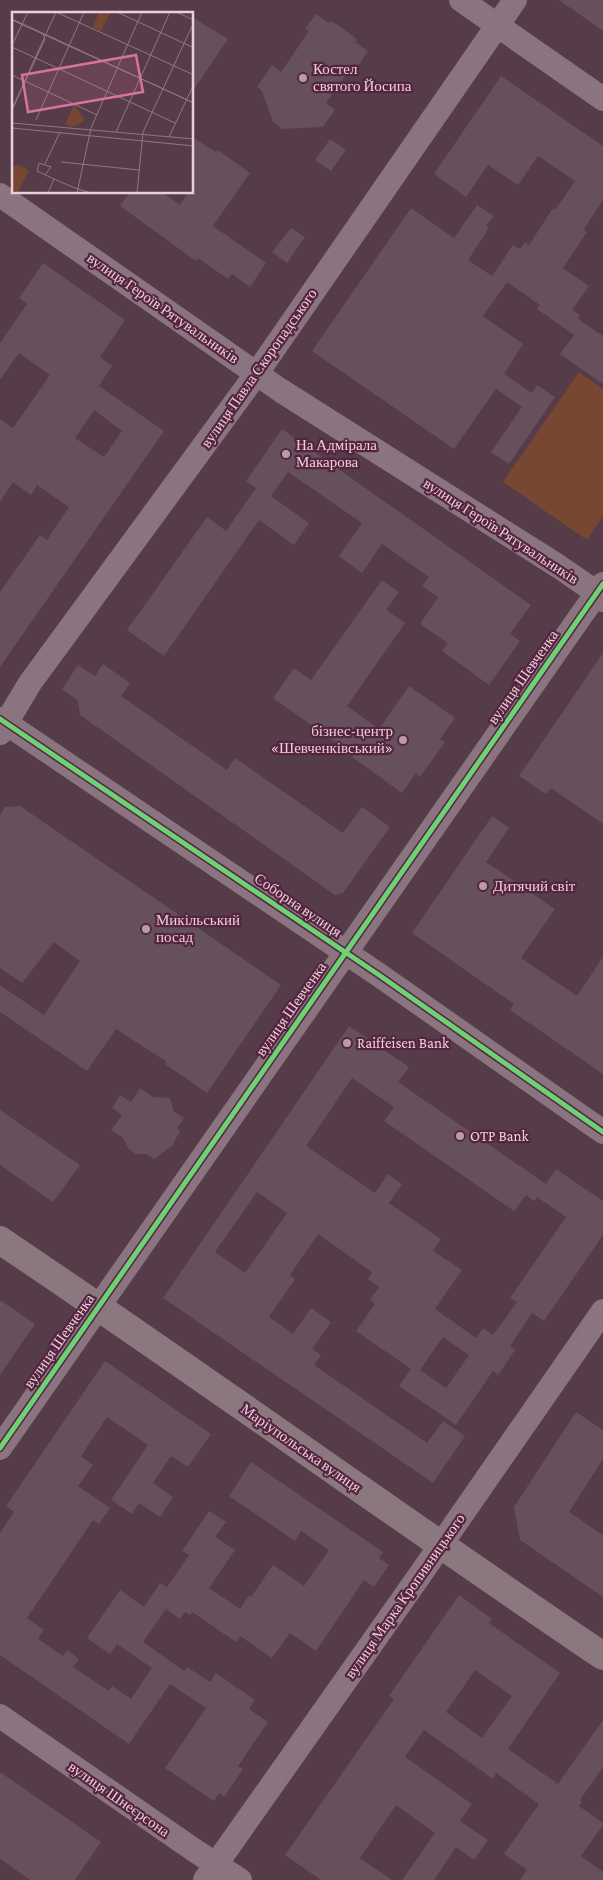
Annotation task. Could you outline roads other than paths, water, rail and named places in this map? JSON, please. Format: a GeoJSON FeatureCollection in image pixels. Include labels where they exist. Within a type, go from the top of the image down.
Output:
{"type":"FeatureCollection","features":[{"type":"Feature","properties":{"kind":"street"},"geometry":{"type":"LineString","coordinates":[[462,0],[603,99]]}},
{"type":"Feature","properties":{"kind":"street","name":"вулиця Павла Скоропадського"},"geometry":{"type":"LineString","coordinates":[[2,725],[30,683],[256,373],[515,0]]}},
{"type":"Feature","properties":{"kind":"street","name":"вулиця Героїв Рятувальників"},"geometry":{"type":"LineString","coordinates":[[0,195],[256,373],[601,592]]}},
{"type":"Feature","properties":{"kind":"street","name":"вулиця Шевченка"},"geometry":{"type":"LineString","coordinates":[[0,1448],[346,952],[601,592]]}},
{"type":"Feature","properties":{"kind":"street","name":"Соборна вулиця"},"geometry":{"type":"LineString","coordinates":[[2,725],[346,952],[603,1132]]}},
{"type":"Feature","properties":{"kind":"street","name":"Маріупольська вулиця"},"geometry":{"type":"LineString","coordinates":[[0,1240],[99,1306],[440,1546],[603,1656]]}},
{"type":"Feature","properties":{"kind":"street","name":"вулиця Марка Кропивницького"},"geometry":{"type":"LineString","coordinates":[[210,1872],[603,1311]]}},
{"type":"Feature","properties":{"kind":"street","name":"вулиця Шнеєрсона"},"geometry":{"type":"LineString","coordinates":[[0,1716],[194,1850],[210,1872],[240,1880]]}},
{"type":"Feature","properties":{"kind":"tram line"},"geometry":{"type":"LineString","coordinates":[[453,0],[603,104]]}},
{"type":"Feature","properties":{"kind":"tram line"},"geometry":{"type":"LineString","coordinates":[[469,0],[603,93]]}},
{"type":"Feature","properties":{"kind":"tram line"},"geometry":{"type":"LineString","coordinates":[[199,1880],[603,1302]]}},
{"type":"Feature","properties":{"kind":"tram line"},"geometry":{"type":"LineString","coordinates":[[211,1880],[603,1321]]}},
{"type":"Feature","properties":{"kind":"place","name":"Костел святого Йосипа"},"geometry":{"type":"Point","coordinates":[303,78]}},
{"type":"Feature","properties":{"kind":"place","name":"На Адмірала Макарова"},"geometry":{"type":"Point","coordinates":[286,454]}},
{"type":"Feature","properties":{"kind":"place","name":"бізнес-центр «Шевченківський»"},"geometry":{"type":"Point","coordinates":[403,740]}},
{"type":"Feature","properties":{"kind":"place","name":"Дитячий світ"},"geometry":{"type":"Point","coordinates":[483,886]}},
{"type":"Feature","properties":{"kind":"place","name":"Микільський посад"},"geometry":{"type":"Point","coordinates":[146,929]}},
{"type":"Feature","properties":{"kind":"place","name":"Raiffeisen Bank"},"geometry":{"type":"Point","coordinates":[347,1043]}},
{"type":"Feature","properties":{"kind":"place","name":"OTP Bank"},"geometry":{"type":"Point","coordinates":[460,1136]}}]}
